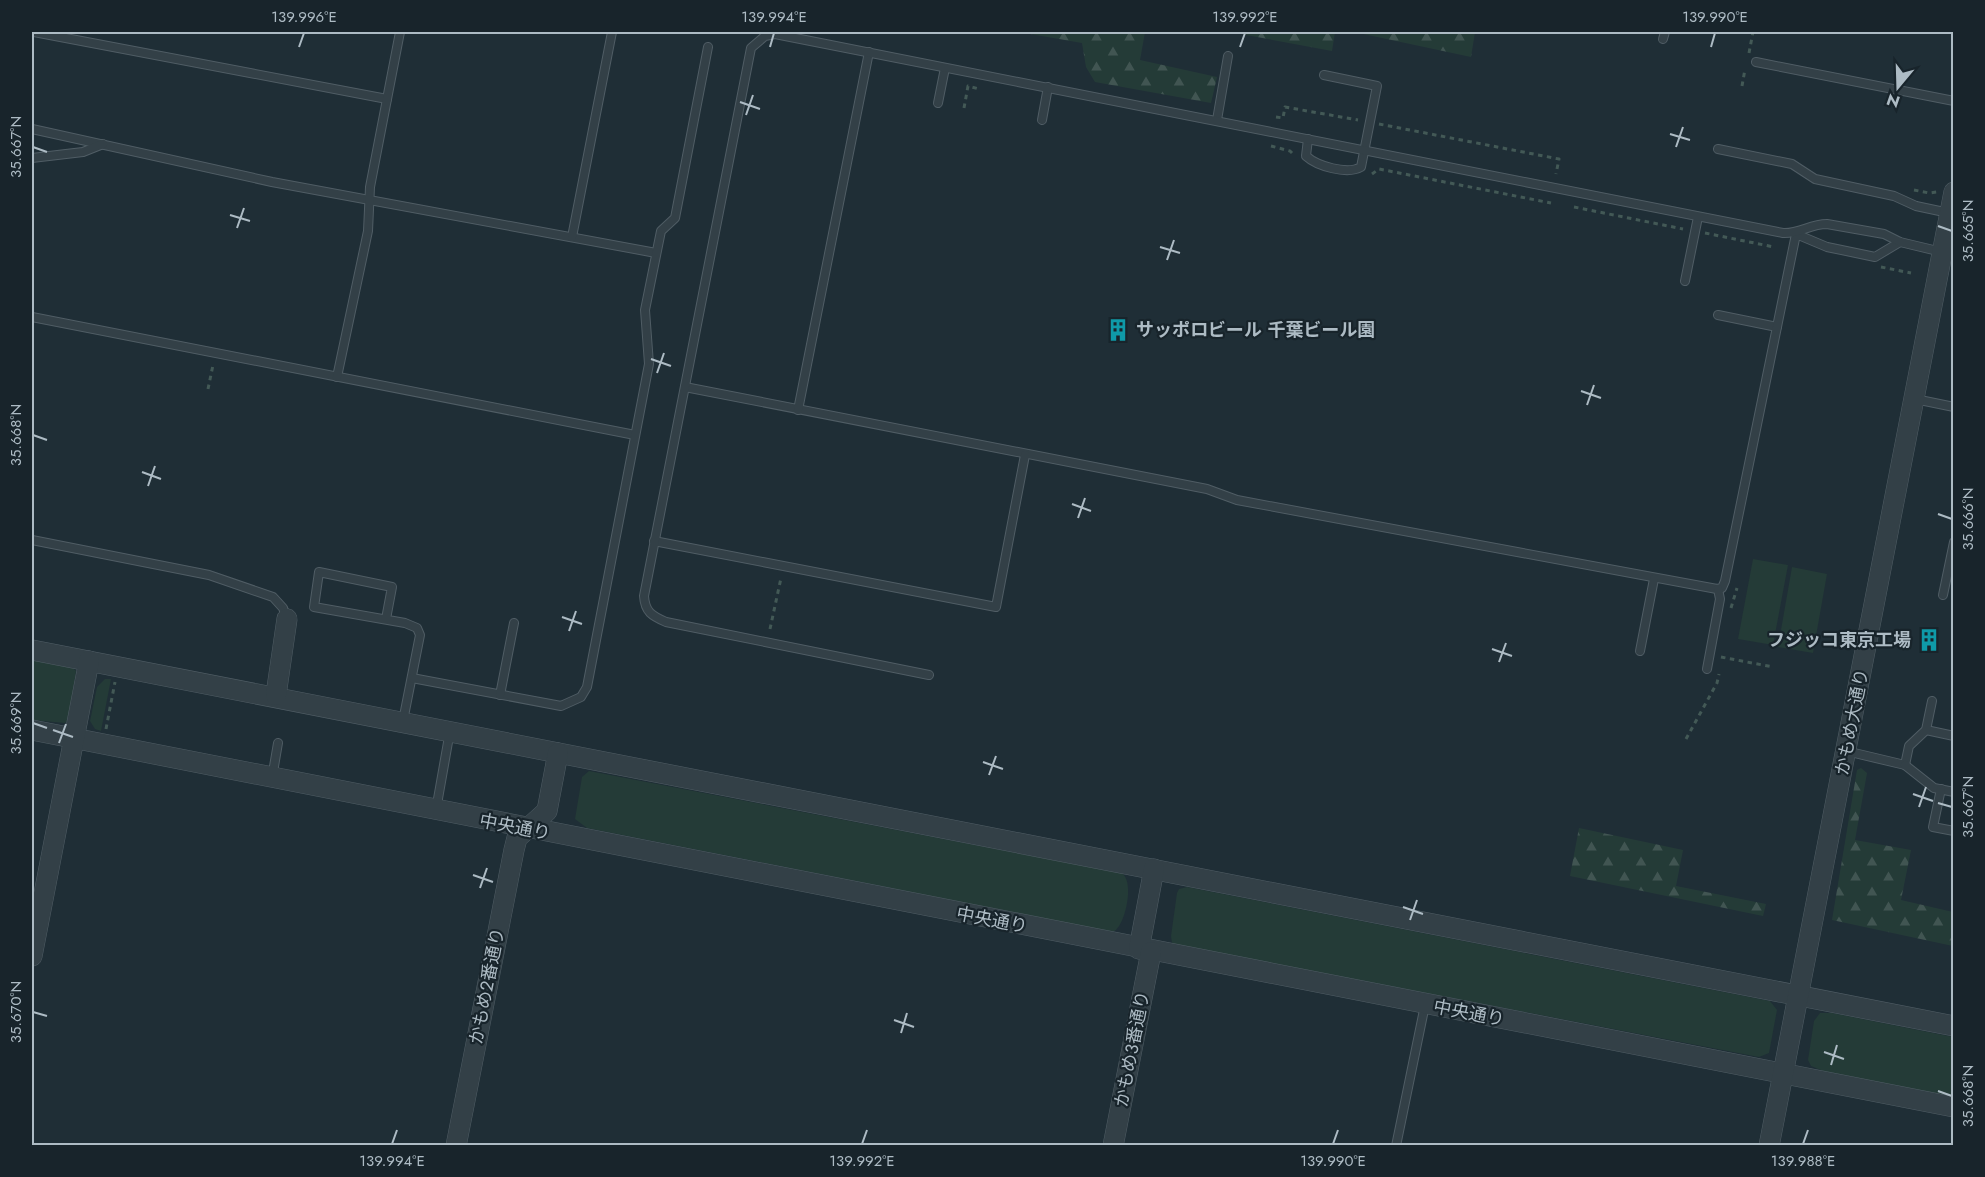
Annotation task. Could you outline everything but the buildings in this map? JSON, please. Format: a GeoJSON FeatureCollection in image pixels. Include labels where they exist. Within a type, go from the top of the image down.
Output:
{"type":"FeatureCollection","features":[{"type":"Feature","properties":{"kind":"street","name":"かもめ大通り"},"geometry":{"type":"LineString","coordinates":[[1769,1146],[1915,399],[1953,192]]}},
{"type":"Feature","properties":{"kind":"street"},"geometry":{"type":"LineString","coordinates":[[276,695],[288,619]]}},
{"type":"Feature","properties":{"kind":"street"},"geometry":{"type":"LineString","coordinates":[[32,650],[276,695],[558,753],[1953,1026]]}},
{"type":"Feature","properties":{"kind":"street"},"geometry":{"type":"LineString","coordinates":[[32,956],[89,661]]}},
{"type":"Feature","properties":{"kind":"street","name":"中央通り"},"geometry":{"type":"LineString","coordinates":[[32,730],[526,829],[1953,1107]]}},
{"type":"Feature","properties":{"kind":"street","name":"かもめ2番通り"},"geometry":{"type":"LineString","coordinates":[[456,1146],[517,838],[547,811],[558,753]]}},
{"type":"Feature","properties":{"kind":"street","name":"かもめ3番通り"},"geometry":{"type":"LineString","coordinates":[[1113,1146],[1145,950],[1154,869]]}},
{"type":"Feature","properties":{"kind":"lane"},"geometry":{"type":"LineString","coordinates":[[34,32],[387,99]]}},
{"type":"Feature","properties":{"kind":"lane"},"geometry":{"type":"LineString","coordinates":[[337,377],[368,231],[369,199],[400,32]]}},
{"type":"Feature","properties":{"kind":"lane"},"geometry":{"type":"LineString","coordinates":[[572,237],[612,32]]}},
{"type":"Feature","properties":{"kind":"lane"},"geometry":{"type":"LineString","coordinates":[[929,675],[666,622],[651,616],[645,606],[644,596],[654,541],[751,48],[765,34],[869,52],[1698,217],[1796,234],[1827,247],[1875,257],[1900,242]]}},
{"type":"Feature","properties":{"kind":"lane"},"geometry":{"type":"LineString","coordinates":[[412,678],[561,706],[581,697],[587,687],[650,364],[645,310],[661,231],[675,218],[708,47]]}},
{"type":"Feature","properties":{"kind":"lane"},"geometry":{"type":"LineString","coordinates":[[798,410],[869,52]]}},
{"type":"Feature","properties":{"kind":"lane"},"geometry":{"type":"LineString","coordinates":[[1217,120],[1228,56]]}},
{"type":"Feature","properties":{"kind":"lane"},"geometry":{"type":"LineString","coordinates":[[1756,62],[1953,101]]}},
{"type":"Feature","properties":{"kind":"lane"},"geometry":{"type":"LineString","coordinates":[[938,103],[945,68]]}},
{"type":"Feature","properties":{"kind":"lane"},"geometry":{"type":"LineString","coordinates":[[1308,139],[1306,156],[1314,163],[1354,171],[1361,167],[1377,86],[1324,75]]}},
{"type":"Feature","properties":{"kind":"lane"},"geometry":{"type":"LineString","coordinates":[[1042,120],[1048,87]]}},
{"type":"Feature","properties":{"kind":"lane"},"geometry":{"type":"LineString","coordinates":[[32,129],[272,182],[656,253]]}},
{"type":"Feature","properties":{"kind":"lane"},"geometry":{"type":"LineString","coordinates":[[32,158],[83,152],[103,144]]}},
{"type":"Feature","properties":{"kind":"lane"},"geometry":{"type":"LineString","coordinates":[[1718,149],[1792,164],[1815,179],[1894,196],[1916,206],[1949,213]]}},
{"type":"Feature","properties":{"kind":"lane"},"geometry":{"type":"LineString","coordinates":[[1685,281],[1698,217]]}},
{"type":"Feature","properties":{"kind":"lane"},"geometry":{"type":"LineString","coordinates":[[1796,234],[1817,224],[1827,224],[1884,234],[1900,242],[1942,252]]}},
{"type":"Feature","properties":{"kind":"lane"},"geometry":{"type":"LineString","coordinates":[[1718,589],[1725,581],[1796,234]]}},
{"type":"Feature","properties":{"kind":"lane"},"geometry":{"type":"LineString","coordinates":[[1718,315],[1777,327]]}},
{"type":"Feature","properties":{"kind":"lane"},"geometry":{"type":"LineString","coordinates":[[32,317],[635,435]]}},
{"type":"Feature","properties":{"kind":"lane"},"geometry":{"type":"LineString","coordinates":[[685,387],[1207,489],[1237,500],[1654,579],[1718,589]]}},
{"type":"Feature","properties":{"kind":"lane"},"geometry":{"type":"LineString","coordinates":[[1915,399],[1953,407]]}},
{"type":"Feature","properties":{"kind":"lane"},"geometry":{"type":"LineString","coordinates":[[654,541],[996,608],[1025,454]]}},
{"type":"Feature","properties":{"kind":"lane"},"geometry":{"type":"LineString","coordinates":[[32,540],[209,575],[273,597],[283,608],[288,619]]}},
{"type":"Feature","properties":{"kind":"lane"},"geometry":{"type":"LineString","coordinates":[[1943,595],[1953,542]]}},
{"type":"Feature","properties":{"kind":"lane"},"geometry":{"type":"LineString","coordinates":[[386,620],[392,586],[319,572],[314,607],[386,620],[405,623],[419,630],[420,635],[403,721]]}},
{"type":"Feature","properties":{"kind":"lane"},"geometry":{"type":"LineString","coordinates":[[1640,651],[1654,579]]}},
{"type":"Feature","properties":{"kind":"lane"},"geometry":{"type":"LineString","coordinates":[[1707,669],[1720,599],[1718,589]]}},
{"type":"Feature","properties":{"kind":"lane"},"geometry":{"type":"LineString","coordinates":[[500,695],[514,623]]}},
{"type":"Feature","properties":{"kind":"lane"},"geometry":{"type":"LineString","coordinates":[[1905,765],[1909,746],[1926,730],[1932,701]]}},
{"type":"Feature","properties":{"kind":"lane"},"geometry":{"type":"LineString","coordinates":[[1926,730],[1953,736]]}},
{"type":"Feature","properties":{"kind":"lane"},"geometry":{"type":"LineString","coordinates":[[436,811],[450,731]]}},
{"type":"Feature","properties":{"kind":"lane"},"geometry":{"type":"LineString","coordinates":[[272,778],[278,743]]}},
{"type":"Feature","properties":{"kind":"lane"},"geometry":{"type":"LineString","coordinates":[[1846,751],[1905,765],[1934,788],[1953,792]]}},
{"type":"Feature","properties":{"kind":"lane"},"geometry":{"type":"LineString","coordinates":[[1941,789],[1934,827],[1953,831]]}},
{"type":"Feature","properties":{"kind":"lane"},"geometry":{"type":"LineString","coordinates":[[1396,1146],[1425,1005]]}},
{"type":"Feature","properties":{"kind":"path"},"geometry":{"type":"LineString","coordinates":[[1742,86],[1745,71]]}},
{"type":"Feature","properties":{"kind":"path"},"geometry":{"type":"LineString","coordinates":[[964,108],[968,86],[979,88]]}},
{"type":"Feature","properties":{"kind":"path"},"geometry":{"type":"LineString","coordinates":[[1276,117],[1283,118],[1285,106],[1559,159],[1556,174]]}},
{"type":"Feature","properties":{"kind":"path"},"geometry":{"type":"LineString","coordinates":[[1271,146],[1290,151],[1298,160]]}},
{"type":"Feature","properties":{"kind":"path"},"geometry":{"type":"LineString","coordinates":[[1363,180],[1379,169],[1551,203]]}},
{"type":"Feature","properties":{"kind":"path"},"geometry":{"type":"LineString","coordinates":[[1574,207],[1683,229]]}},
{"type":"Feature","properties":{"kind":"path"},"geometry":{"type":"LineString","coordinates":[[1703,232],[1775,247]]}},
{"type":"Feature","properties":{"kind":"path"},"geometry":{"type":"LineString","coordinates":[[208,390],[214,363]]}},
{"type":"Feature","properties":{"kind":"path"},"geometry":{"type":"LineString","coordinates":[[770,629],[783,566]]}},
{"type":"Feature","properties":{"kind":"path"},"geometry":{"type":"LineString","coordinates":[[1716,656],[1773,667]]}},
{"type":"Feature","properties":{"kind":"path"},"geometry":{"type":"LineString","coordinates":[[1686,739],[1717,683],[1722,657]]}},
{"type":"Feature","properties":{"kind":"path"},"geometry":{"type":"LineString","coordinates":[[105,732],[116,678]]}},
{"type":"Feature","properties":{"kind":"green space"},"geometry":{"type":"Polygon","coordinates":[[[1019,32],[1145,32],[1140,60],[1217,77],[1211,103],[1095,82],[1086,67],[1082,43],[1019,32]]]}},
{"type":"Feature","properties":{"kind":"green space"},"geometry":{"type":"Polygon","coordinates":[[[1230,32],[1335,32],[1332,51],[1230,32]]]}},
{"type":"Feature","properties":{"kind":"green space"},"geometry":{"type":"Polygon","coordinates":[[[1354,32],[1475,32],[1471,57],[1354,32]]]}},
{"type":"Feature","properties":{"kind":"green space"},"geometry":{"type":"Polygon","coordinates":[[[1753,559],[1788,565],[1773,645],[1738,639],[1753,559]]]}},
{"type":"Feature","properties":{"kind":"green space"},"geometry":{"type":"Polygon","coordinates":[[[1792,567],[1827,574],[1813,653],[1778,647],[1792,567]]]}},
{"type":"Feature","properties":{"kind":"green space"},"geometry":{"type":"Polygon","coordinates":[[[32,658],[72,667],[76,671],[69,719],[65,723],[32,720],[32,658]]]}},
{"type":"Feature","properties":{"kind":"green space"},"geometry":{"type":"Polygon","coordinates":[[[105,679],[111,679],[101,731],[95,729],[90,721],[97,687],[105,679]]]}},
{"type":"Feature","properties":{"kind":"green space"},"geometry":{"type":"Polygon","coordinates":[[[1861,768],[1867,773],[1855,840],[1911,850],[1901,900],[1953,912],[1953,946],[1832,920],[1857,770],[1861,768]]]}},
{"type":"Feature","properties":{"kind":"green space"},"geometry":{"type":"Polygon","coordinates":[[[589,771],[1121,873],[1125,877],[1128,893],[1125,912],[1118,928],[1113,932],[587,828],[575,819],[582,777],[589,771]]]}},
{"type":"Feature","properties":{"kind":"green space"},"geometry":{"type":"Polygon","coordinates":[[[1579,828],[1683,850],[1676,886],[1766,904],[1763,916],[1570,876],[1579,828]]]}},
{"type":"Feature","properties":{"kind":"green space"},"geometry":{"type":"Polygon","coordinates":[[[1187,887],[1770,1001],[1777,1010],[1769,1053],[1759,1057],[1176,945],[1172,943],[1171,936],[1177,893],[1179,889],[1187,887]]]}},
{"type":"Feature","properties":{"kind":"green space"},"geometry":{"type":"Polygon","coordinates":[[[1820,1013],[1832,1013],[1953,1037],[1953,1097],[1823,1071],[1811,1066],[1808,1060],[1814,1021],[1820,1013]]]}},
{"type":"Feature","properties":{"kind":"place","name":"サッポロビール 千葉ビール園"},"geometry":{"type":"Point","coordinates":[1118,330]}},
{"type":"Feature","properties":{"kind":"place","name":"フジッコ東京工場"},"geometry":{"type":"Point","coordinates":[1929,640]}}]}
